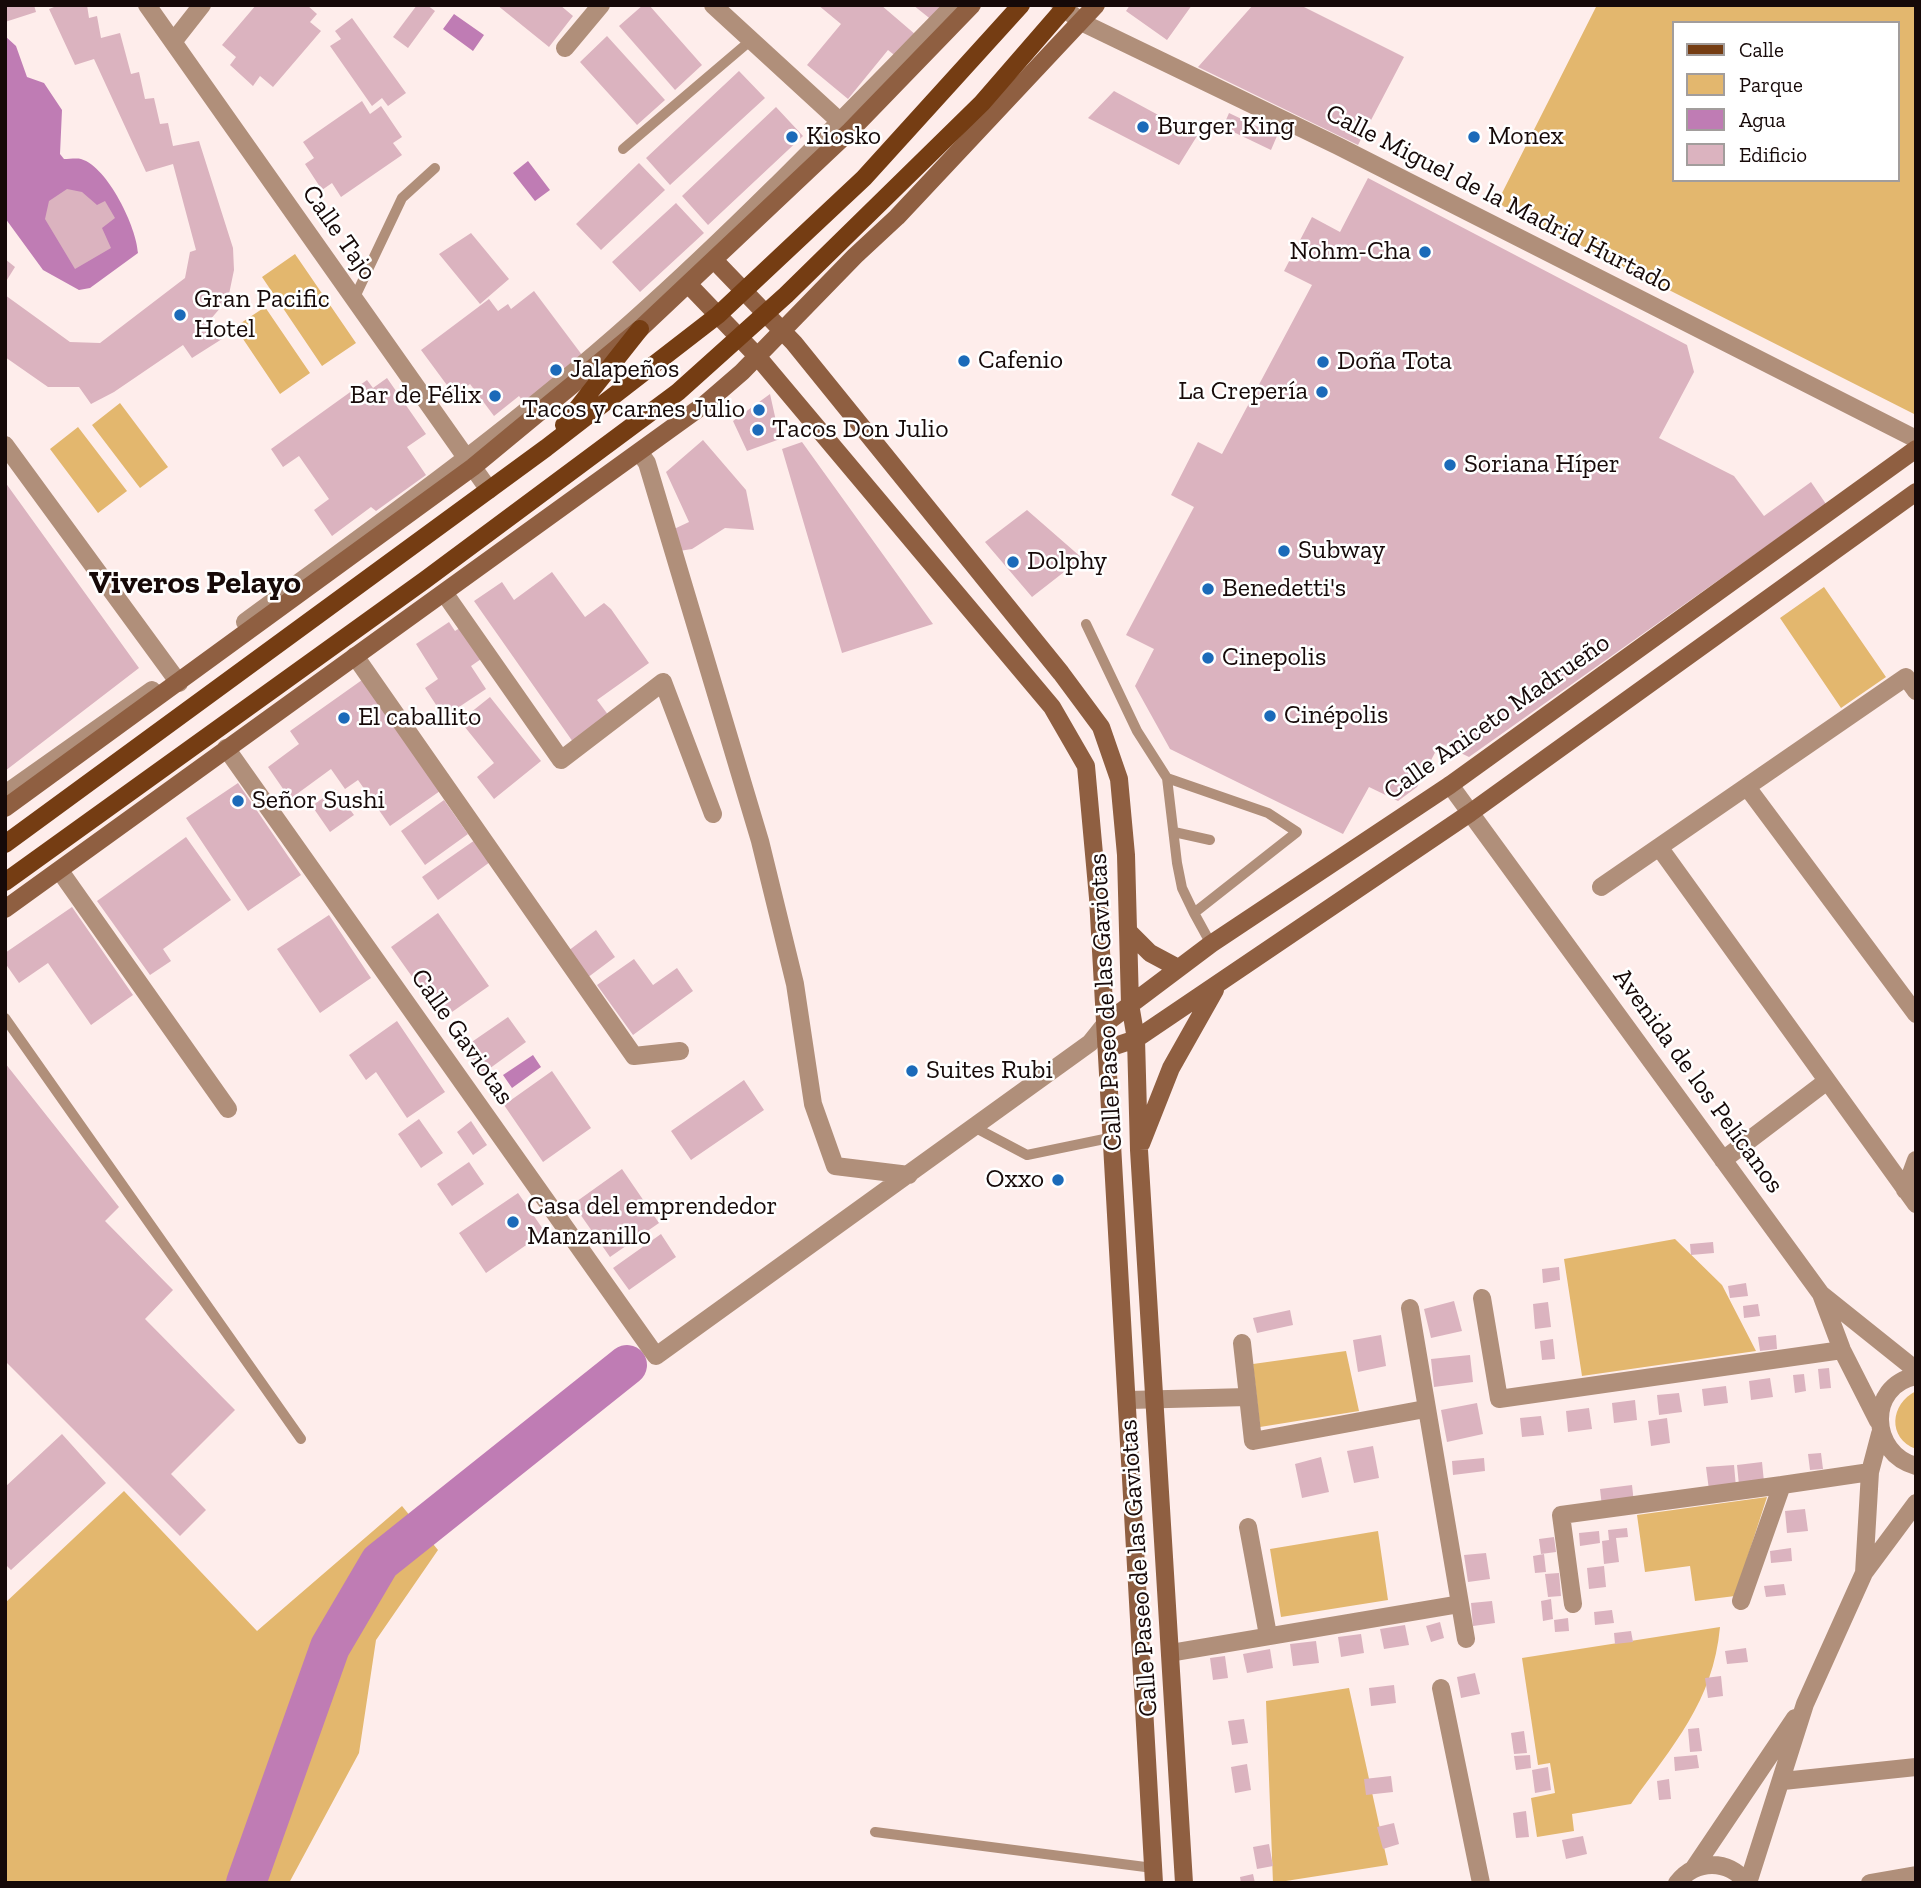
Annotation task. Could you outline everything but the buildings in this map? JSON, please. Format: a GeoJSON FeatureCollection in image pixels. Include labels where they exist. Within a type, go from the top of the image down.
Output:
{"type":"FeatureCollection","features":[{"type":"Feature","properties":{"kind":"main road"},"geometry":{"type":"LineString","coordinates":[[5,808],[470,463],[640,329],[714,260],[845,126],[972,5]]}},
{"type":"Feature","properties":{"kind":"main road"},"geometry":{"type":"LineString","coordinates":[[5,844],[546,448],[718,315],[864,178],[1021,5]]}},
{"type":"Feature","properties":{"kind":"main road"},"geometry":{"type":"LineString","coordinates":[[5,909],[705,404],[782,332],[855,256],[897,217],[1083,23],[1096,5]]}},
{"type":"Feature","properties":{"kind":"main road"},"geometry":{"type":"LineString","coordinates":[[5,882],[605,449],[678,392],[740,338],[982,103],[1064,6]]}},
{"type":"Feature","properties":{"kind":"main road","name":"Calle Paseo de las Gaviotas"},"geometry":{"type":"LineString","coordinates":[[714,260],[782,332],[1061,673],[1101,727],[1119,779],[1126,855],[1130,1004],[1136,1039],[1139,1150],[1184,1883]]}},
{"type":"Feature","properties":{"kind":"main road","name":"Calle Paseo de las Gaviotas"},"geometry":{"type":"LineString","coordinates":[[688,284],[757,356],[1052,707],[1086,766],[1109,1048],[1153,1875]]}},
{"type":"Feature","properties":{"kind":"main road"},"geometry":{"type":"LineString","coordinates":[[546,448],[640,329]]}},
{"type":"Feature","properties":{"kind":"main road","name":"Calle Aniceto Madrueño"},"geometry":{"type":"LineString","coordinates":[[1106,1023],[1211,944],[1450,785],[1916,449]]}},
{"type":"Feature","properties":{"kind":"main road"},"geometry":{"type":"LineString","coordinates":[[1109,1048],[1136,1039],[1470,813],[1916,492]]}},
{"type":"Feature","properties":{"kind":"main road"},"geometry":{"type":"LineString","coordinates":[[1128,931],[1150,953],[1178,968]]}},
{"type":"Feature","properties":{"kind":"main road"},"geometry":{"type":"LineString","coordinates":[[1139,1150],[1171,1068],[1217,986]]}},
{"type":"Feature","properties":{"kind":"street","name":"Calle Tajo"},"geometry":{"type":"LineString","coordinates":[[147,5],[489,490]]}},
{"type":"Feature","properties":{"kind":"street"},"geometry":{"type":"LineString","coordinates":[[173,42],[202,5]]}},
{"type":"Feature","properties":{"kind":"street"},"geometry":{"type":"LineString","coordinates":[[565,48],[601,5]]}},
{"type":"Feature","properties":{"kind":"street"},"geometry":{"type":"LineString","coordinates":[[713,5],[845,126]]}},
{"type":"Feature","properties":{"kind":"street"},"geometry":{"type":"LineString","coordinates":[[470,463],[634,320],[845,126],[954,5]]}},
{"type":"Feature","properties":{"kind":"street","name":"Calle Miguel de la Madrid Hurtado"},"geometry":{"type":"LineString","coordinates":[[1064,6],[1083,23],[1338,146],[1916,439]]}},
{"type":"Feature","properties":{"kind":"street"},"geometry":{"type":"LineString","coordinates":[[5,445],[176,679],[5,794]]}},
{"type":"Feature","properties":{"kind":"street"},"geometry":{"type":"LineString","coordinates":[[640,453],[646,463],[760,841],[795,984],[813,1104],[835,1166],[909,1175],[1090,1043],[1106,1023]]}},
{"type":"Feature","properties":{"kind":"street"},"geometry":{"type":"LineString","coordinates":[[445,594],[561,760],[663,682],[713,814]]}},
{"type":"Feature","properties":{"kind":"street"},"geometry":{"type":"LineString","coordinates":[[355,656],[634,1056],[680,1051]]}},
{"type":"Feature","properties":{"kind":"street"},"geometry":{"type":"LineString","coordinates":[[1601,887],[1906,677],[1916,691]]}},
{"type":"Feature","properties":{"kind":"street","name":"Calle Gaviotas"},"geometry":{"type":"LineString","coordinates":[[226,748],[656,1356],[909,1175]]}},
{"type":"Feature","properties":{"kind":"street","name":"Avenida de los Pelícanos"},"geometry":{"type":"LineString","coordinates":[[1450,785],[1821,1294],[1842,1350],[1895,1456],[1916,1466]]}},
{"type":"Feature","properties":{"kind":"street"},"geometry":{"type":"LineString","coordinates":[[1747,787],[1916,1014]]}},
{"type":"Feature","properties":{"kind":"street"},"geometry":{"type":"LineString","coordinates":[[1659,847],[1911,1197]]}},
{"type":"Feature","properties":{"kind":"street"},"geometry":{"type":"LineString","coordinates":[[60,871],[228,1109]]}},
{"type":"Feature","properties":{"kind":"street"},"geometry":{"type":"LineString","coordinates":[[1090,1043],[1109,1048]]}},
{"type":"Feature","properties":{"kind":"street"},"geometry":{"type":"LineString","coordinates":[[1723,1160],[1827,1081]]}},
{"type":"Feature","properties":{"kind":"street"},"geometry":{"type":"LineString","coordinates":[[1911,1197],[1916,1160]]}},
{"type":"Feature","properties":{"kind":"street"},"geometry":{"type":"LineString","coordinates":[[1821,1294],[1916,1370]]}},
{"type":"Feature","properties":{"kind":"street"},"geometry":{"type":"LineString","coordinates":[[1482,1298],[1499,1399],[1842,1350]]}},
{"type":"Feature","properties":{"kind":"street"},"geometry":{"type":"LineString","coordinates":[[1410,1308],[1466,1639]]}},
{"type":"Feature","properties":{"kind":"street"},"geometry":{"type":"LineString","coordinates":[[1242,1343],[1253,1441],[1425,1409]]}},
{"type":"Feature","properties":{"kind":"street"},"geometry":{"type":"LineString","coordinates":[[1864,1573],[1870,1472],[1887,1394],[1896,1384],[1916,1376]]}},
{"type":"Feature","properties":{"kind":"street"},"geometry":{"type":"LineString","coordinates":[[1129,1399],[1248,1396]]}},
{"type":"Feature","properties":{"kind":"street"},"geometry":{"type":"LineString","coordinates":[[1573,1604],[1561,1515],[1870,1472]]}},
{"type":"Feature","properties":{"kind":"street"},"geometry":{"type":"LineString","coordinates":[[1741,1601],[1782,1485]]}},
{"type":"Feature","properties":{"kind":"street"},"geometry":{"type":"LineString","coordinates":[[1665,1883],[1713,1864],[1733,1870],[1747,1883],[1783,1781],[1805,1704],[1864,1573],[1916,1503]]}},
{"type":"Feature","properties":{"kind":"street"},"geometry":{"type":"LineString","coordinates":[[1248,1527],[1268,1635]]}},
{"type":"Feature","properties":{"kind":"street"},"geometry":{"type":"LineString","coordinates":[[1170,1653],[1460,1604]]}},
{"type":"Feature","properties":{"kind":"street"},"geometry":{"type":"LineString","coordinates":[[1441,1688],[1481,1883]]}},
{"type":"Feature","properties":{"kind":"street"},"geometry":{"type":"LineString","coordinates":[[1684,1876],[1805,1704]]}},
{"type":"Feature","properties":{"kind":"street"},"geometry":{"type":"LineString","coordinates":[[1783,1781],[1916,1767]]}},
{"type":"Feature","properties":{"kind":"street"},"geometry":{"type":"LineString","coordinates":[[1870,1883],[1916,1875]]}},
{"type":"Feature","properties":{"kind":"lane"},"geometry":{"type":"LineString","coordinates":[[623,149],[750,41]]}},
{"type":"Feature","properties":{"kind":"lane"},"geometry":{"type":"LineString","coordinates":[[354,299],[402,198],[435,168]]}},
{"type":"Feature","properties":{"kind":"lane"},"geometry":{"type":"LineString","coordinates":[[1086,624],[1138,731],[1167,778],[1182,888],[1211,944]]}},
{"type":"Feature","properties":{"kind":"lane"},"geometry":{"type":"LineString","coordinates":[[1167,778],[1268,813],[1297,832],[1194,913]]}},
{"type":"Feature","properties":{"kind":"lane"},"geometry":{"type":"LineString","coordinates":[[1174,832],[1210,840]]}},
{"type":"Feature","properties":{"kind":"lane"},"geometry":{"type":"LineString","coordinates":[[5,1018],[301,1439]]}},
{"type":"Feature","properties":{"kind":"lane"},"geometry":{"type":"LineString","coordinates":[[974,1127],[1027,1155],[1114,1137]]}},
{"type":"Feature","properties":{"kind":"lane"},"geometry":{"type":"LineString","coordinates":[[875,1832],[1153,1875]]}},
{"type":"Feature","properties":{"kind":"green space"},"geometry":{"type":"Polygon","coordinates":[[[1597,5],[1916,5],[1916,415],[1497,203],[1597,5]]]}},
{"type":"Feature","properties":{"kind":"green space"},"geometry":{"type":"Polygon","coordinates":[[[295,254],[356,343],[322,366],[262,277],[295,254]]]}},
{"type":"Feature","properties":{"kind":"green space"},"geometry":{"type":"Polygon","coordinates":[[[265,307],[310,373],[280,394],[235,327],[265,307]]]}},
{"type":"Feature","properties":{"kind":"green space"},"geometry":{"type":"Polygon","coordinates":[[[120,403],[168,467],[140,488],[92,425],[120,403]]]}},
{"type":"Feature","properties":{"kind":"green space"},"geometry":{"type":"Polygon","coordinates":[[[78,427],[127,491],[98,513],[50,449],[78,427]]]}},
{"type":"Feature","properties":{"kind":"green space"},"geometry":{"type":"Polygon","coordinates":[[[1824,587],[1886,677],[1841,708],[1780,618],[1824,587]]]}},
{"type":"Feature","properties":{"kind":"green space"},"geometry":{"type":"Polygon","coordinates":[[[1675,1239],[1722,1285],[1756,1351],[1582,1376],[1564,1259],[1675,1239]]]}},
{"type":"Feature","properties":{"kind":"green space"},"geometry":{"type":"Polygon","coordinates":[[[1346,1351],[1359,1411],[1260,1427],[1253,1364],[1346,1351]]]}},
{"type":"Feature","properties":{"kind":"green space"},"geometry":{"type":"Polygon","coordinates":[[[1916,1391],[1916,1449],[1900,1437],[1895,1421],[1901,1404],[1916,1391]]]}},
{"type":"Feature","properties":{"kind":"green space"},"geometry":{"type":"Polygon","coordinates":[[[124,1491],[257,1631],[402,1506],[438,1550],[376,1640],[359,1753],[289,1883],[5,1883],[5,1603],[124,1491]]]}},
{"type":"Feature","properties":{"kind":"green space"},"geometry":{"type":"Polygon","coordinates":[[[1767,1497],[1735,1596],[1695,1601],[1690,1566],[1645,1572],[1637,1515],[1767,1497]]]}},
{"type":"Feature","properties":{"kind":"green space"},"geometry":{"type":"Polygon","coordinates":[[[1378,1531],[1388,1600],[1281,1617],[1270,1549],[1378,1531]]]}},
{"type":"Feature","properties":{"kind":"green space"},"geometry":{"type":"Polygon","coordinates":[[[1720,1627],[1709,1678],[1689,1722],[1631,1804],[1572,1814],[1574,1831],[1537,1837],[1531,1798],[1555,1793],[1550,1763],[1538,1765],[1522,1658],[1720,1627]]]}},
{"type":"Feature","properties":{"kind":"green space"},"geometry":{"type":"Polygon","coordinates":[[[1349,1688],[1388,1865],[1273,1883],[1266,1701],[1349,1688]]]}},
{"type":"Feature","properties":{"kind":"water"},"geometry":{"type":"Polygon","coordinates":[[[454,14],[484,35],[473,51],[443,29],[454,14]]]}},
{"type":"Feature","properties":{"kind":"water"},"geometry":{"type":"Polygon","coordinates":[[[5,36],[16,46],[27,77],[44,83],[62,110],[60,154],[64,159],[81,159],[91,164],[111,186],[127,214],[138,253],[90,288],[79,290],[43,270],[5,218],[5,36]]]}},
{"type":"Feature","properties":{"kind":"water"},"geometry":{"type":"Polygon","coordinates":[[[528,161],[550,190],[535,201],[513,173],[528,161]]]}},
{"type":"Feature","properties":{"kind":"water"},"geometry":{"type":"Polygon","coordinates":[[[533,1055],[541,1067],[512,1088],[503,1075],[533,1055]]]}},
{"type":"Feature","properties":{"kind":"waterway"},"geometry":{"type":"LineString","coordinates":[[246,1883],[330,1647],[380,1562],[627,1365]]}},
{"type":"Feature","properties":{"kind":"place","name":"Burger King"},"geometry":{"type":"Point","coordinates":[1143,127]}},
{"type":"Feature","properties":{"kind":"place","name":"Kiosko"},"geometry":{"type":"Point","coordinates":[792,137]}},
{"type":"Feature","properties":{"kind":"place","name":"Monex"},"geometry":{"type":"Point","coordinates":[1474,137]}},
{"type":"Feature","properties":{"kind":"place","name":"Nohm-Cha"},"geometry":{"type":"Point","coordinates":[1425,252]}},
{"type":"Feature","properties":{"kind":"place","name":"Gran Pacific Hotel"},"geometry":{"type":"Point","coordinates":[180,315]}},
{"type":"Feature","properties":{"kind":"place","name":"Cafenio"},"geometry":{"type":"Point","coordinates":[964,361]}},
{"type":"Feature","properties":{"kind":"place","name":"Doña Tota"},"geometry":{"type":"Point","coordinates":[1323,362]}},
{"type":"Feature","properties":{"kind":"place","name":"Jalapeños"},"geometry":{"type":"Point","coordinates":[556,370]}},
{"type":"Feature","properties":{"kind":"place","name":"La Crepería"},"geometry":{"type":"Point","coordinates":[1322,392]}},
{"type":"Feature","properties":{"kind":"place","name":"Bar de Félix"},"geometry":{"type":"Point","coordinates":[495,396]}},
{"type":"Feature","properties":{"kind":"place","name":"Tacos y carnes Julio"},"geometry":{"type":"Point","coordinates":[759,410]}},
{"type":"Feature","properties":{"kind":"place","name":"Tacos Don Julio"},"geometry":{"type":"Point","coordinates":[758,430]}},
{"type":"Feature","properties":{"kind":"place","name":"Soriana Híper"},"geometry":{"type":"Point","coordinates":[1450,465]}},
{"type":"Feature","properties":{"kind":"place","name":"Subway"},"geometry":{"type":"Point","coordinates":[1284,551]}},
{"type":"Feature","properties":{"kind":"place","name":"Dolphy"},"geometry":{"type":"Point","coordinates":[1013,562]}},
{"type":"Feature","properties":{"kind":"place","name":"Benedetti's"},"geometry":{"type":"Point","coordinates":[1208,589]}},
{"type":"Feature","properties":{"kind":"place","name":"Cinepolis"},"geometry":{"type":"Point","coordinates":[1208,658]}},
{"type":"Feature","properties":{"kind":"place","name":"Cinépolis"},"geometry":{"type":"Point","coordinates":[1270,716]}},
{"type":"Feature","properties":{"kind":"place","name":"El caballito"},"geometry":{"type":"Point","coordinates":[344,718]}},
{"type":"Feature","properties":{"kind":"place","name":"Señor Sushi"},"geometry":{"type":"Point","coordinates":[238,801]}},
{"type":"Feature","properties":{"kind":"place","name":"Suites Rubi"},"geometry":{"type":"Point","coordinates":[912,1071]}},
{"type":"Feature","properties":{"kind":"place","name":"Oxxo"},"geometry":{"type":"Point","coordinates":[1058,1180]}},
{"type":"Feature","properties":{"kind":"place","name":"Casa del emprendedor Manzanillo"},"geometry":{"type":"Point","coordinates":[513,1222]}},
{"type":"Feature","properties":{"kind":"district","name":"Viveros Pelayo"},"geometry":{"type":"Point","coordinates":[195,584]}}]}
